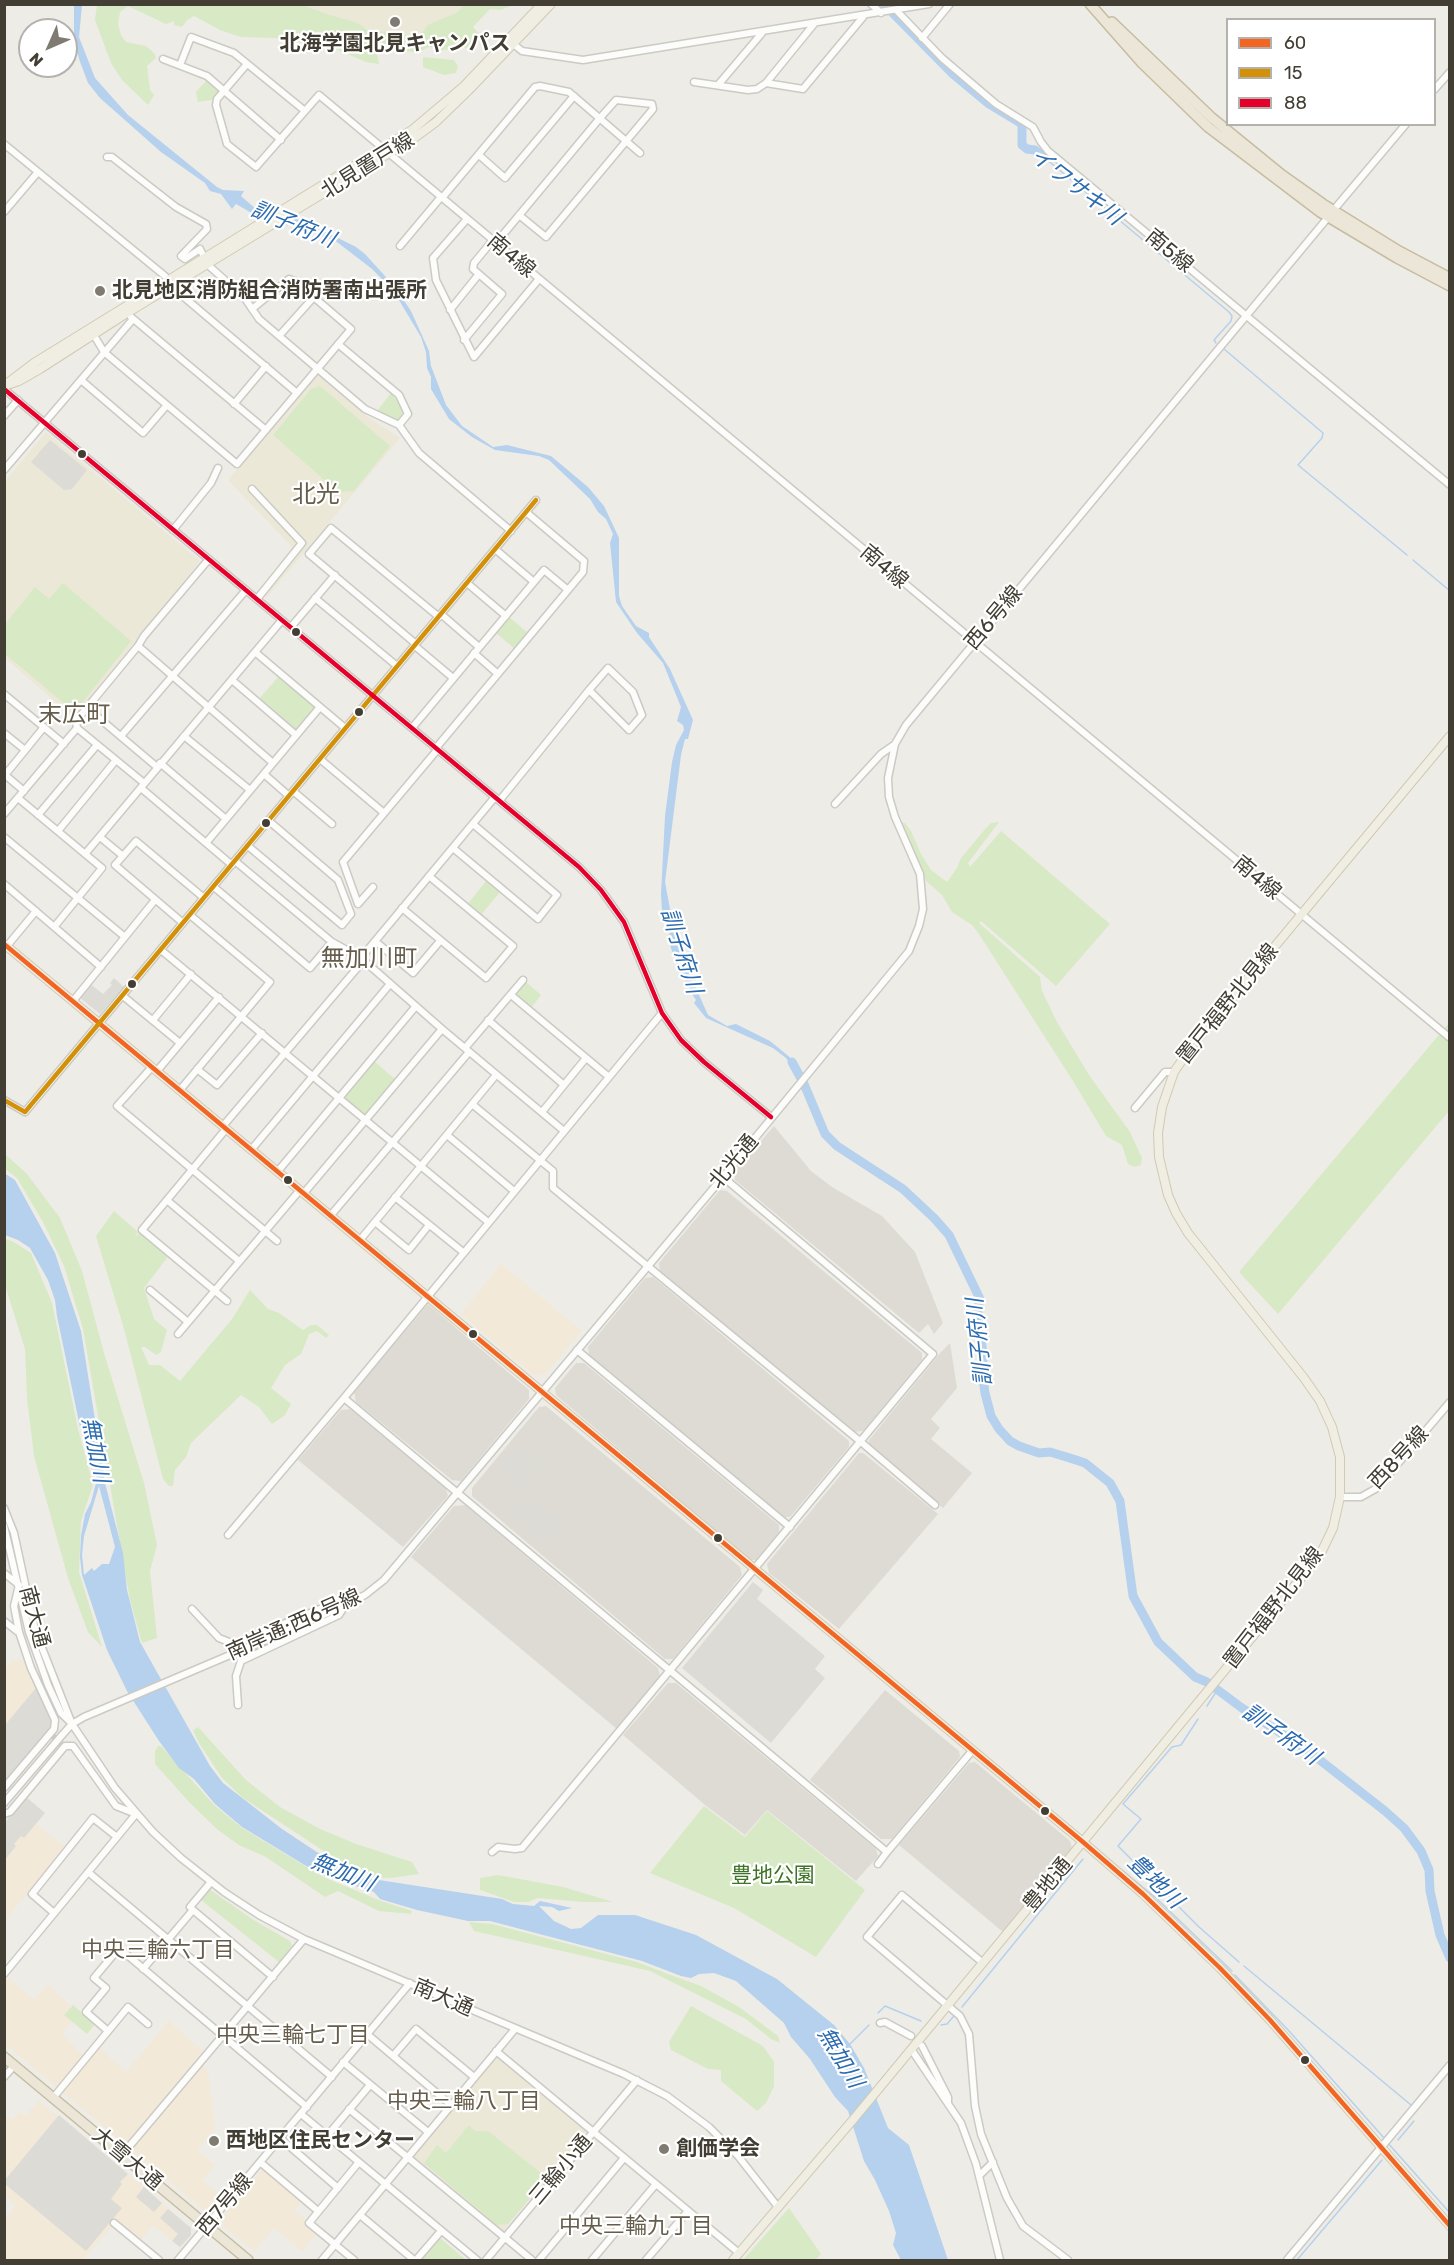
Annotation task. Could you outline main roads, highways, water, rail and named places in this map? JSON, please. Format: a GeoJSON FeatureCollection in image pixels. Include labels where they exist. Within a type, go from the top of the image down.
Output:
{"type":"FeatureCollection","features":[{"type":"Feature","properties":{"kind":"highway"},"geometry":{"type":"LineString","coordinates":[[1090,4],[1142,63],[1208,127],[1320,212],[1449,286]]}},
{"type":"Feature","properties":{"kind":"highway"},"geometry":{"type":"LineString","coordinates":[[1096,4],[1148,58],[1212,118],[1282,175],[1323,204],[1449,278]]}},
{"type":"Feature","properties":{"kind":"highway","name":"大雪大通"},"geometry":{"type":"LineString","coordinates":[[4,2057],[248,2260]]}},
{"type":"Feature","properties":{"kind":"main road","name":"北見置戸線"},"geometry":{"type":"LineString","coordinates":[[511,42],[542,4]]}},
{"type":"Feature","properties":{"kind":"main road","name":"北見置戸線"},"geometry":{"type":"LineString","coordinates":[[4,386],[30,375],[92,332],[128,313],[206,262],[259,233],[386,152],[431,116],[551,4]]}},
{"type":"Feature","properties":{"kind":"main road","name":"北見置戸線"},"geometry":{"type":"LineString","coordinates":[[206,262],[294,202],[386,152]]}},
{"type":"Feature","properties":{"kind":"main road","name":"置戸福野北見線"},"geometry":{"type":"LineString","coordinates":[[1083,1842],[1320,1555],[1333,1528],[1340,1497],[1340,1457],[1332,1427],[1320,1401],[1188,1233],[1168,1195],[1159,1156],[1158,1133],[1162,1107],[1174,1072],[1191,1047],[1449,736]]}},
{"type":"Feature","properties":{"kind":"main road","name":"豊地通"},"geometry":{"type":"LineString","coordinates":[[6,945],[1083,1842],[736,2258]]}},
{"type":"Feature","properties":{"kind":"main road"},"geometry":{"type":"LineString","coordinates":[[1083,1842],[1143,1894],[1220,1968],[1385,2143],[1449,2226]]}},
{"type":"Feature","properties":{"kind":"water","name":"訓子府川"},"geometry":{"type":"Polygon","coordinates":[[[74,5],[82,5],[79,37],[95,78],[128,115],[217,187],[223,190],[244,191],[241,196],[264,216],[288,216],[308,223],[356,247],[365,254],[394,286],[411,311],[429,351],[431,366],[446,405],[462,426],[493,447],[507,445],[551,456],[588,487],[604,506],[619,538],[619,596],[622,606],[636,626],[649,633],[649,637],[670,669],[693,720],[681,755],[665,882],[670,909],[687,968],[708,1015],[727,1026],[736,1024],[770,1041],[792,1059],[801,1070],[797,1073],[786,1058],[773,1048],[706,1018],[694,1003],[696,1000],[689,985],[680,975],[670,945],[669,923],[665,911],[662,911],[661,894],[665,816],[672,762],[676,745],[684,730],[683,725],[677,721],[681,707],[663,663],[637,633],[616,602],[610,543],[613,534],[606,519],[598,512],[590,499],[549,460],[539,456],[495,450],[472,437],[449,419],[431,389],[431,377],[421,337],[393,290],[372,269],[337,242],[293,225],[274,226],[236,204],[232,209],[221,194],[210,191],[205,183],[161,152],[100,98],[88,83],[79,59],[78,18],[74,18],[74,5]]]}},
{"type":"Feature","properties":{"kind":"water","name":"無加川"},"geometry":{"type":"Polygon","coordinates":[[[4,1173],[15,1180],[55,1253],[81,1331],[105,1483],[123,1553],[127,1590],[140,1642],[210,1766],[223,1783],[282,1829],[353,1876],[502,1899],[513,1904],[534,1906],[540,1901],[572,1908],[559,1911],[552,1907],[539,1906],[554,1921],[571,1929],[581,1928],[598,1915],[635,1915],[696,1935],[777,1979],[834,2025],[850,2044],[864,2068],[888,2128],[909,2145],[948,2260],[901,2260],[893,2245],[896,2233],[889,2211],[864,2161],[848,2111],[791,2037],[784,2023],[736,1981],[714,1973],[699,1974],[691,1978],[681,1976],[642,1961],[490,1921],[468,1921],[380,1899],[374,1892],[321,1875],[242,1827],[215,1804],[194,1779],[179,1768],[127,1691],[107,1650],[82,1575],[81,1536],[85,1514],[97,1479],[90,1442],[80,1427],[55,1300],[48,1280],[30,1248],[5,1235],[4,1173]],[[99,1486],[84,1536],[82,1555],[84,1575],[92,1568],[94,1571],[102,1564],[109,1564],[115,1547],[99,1486]]]}},
{"type":"Feature","properties":{"kind":"waterway","name":"イワサキ川"},"geometry":{"type":"LineString","coordinates":[[884,4],[953,74],[989,104],[1022,124],[1022,145],[1027,149],[1035,150],[1045,158]]}},
{"type":"Feature","properties":{"kind":"waterway","name":"イワサキ川"},"geometry":{"type":"LineString","coordinates":[[1045,158],[1229,312],[1232,316],[1231,321],[1214,340],[1216,343]]}},
{"type":"Feature","properties":{"kind":"waterway","name":"イワサキ川"},"geometry":{"type":"LineString","coordinates":[[1224,349],[1323,433],[1322,438],[1298,465],[1407,555]]}},
{"type":"Feature","properties":{"kind":"waterway","name":"イワサキ川"},"geometry":{"type":"LineString","coordinates":[[1413,560],[1450,591]]}},
{"type":"Feature","properties":{"kind":"waterway","name":"訓子府川"},"geometry":{"type":"LineString","coordinates":[[792,1062],[825,1134],[837,1146],[903,1189],[949,1235],[980,1299],[978,1310],[985,1393],[991,1416],[999,1429],[1010,1441],[1019,1446],[1039,1453],[1050,1452],[1085,1463],[1110,1483],[1120,1501],[1133,1596],[1158,1642],[1195,1677],[1207,1682],[1242,1708],[1307,1750],[1404,1828],[1421,1851],[1429,1870],[1430,1891],[1440,1935],[1450,1958]]}},
{"type":"Feature","properties":{"kind":"waterway","name":"豊地川"},"geometry":{"type":"LineString","coordinates":[[1207,1706],[1218,1689]]}},
{"type":"Feature","properties":{"kind":"waterway","name":"豊地川"},"geometry":{"type":"LineString","coordinates":[[1198,1719],[1181,1745],[1172,1747],[1123,1804],[1141,1819],[1118,1846],[1199,1927],[1239,1962]]}},
{"type":"Feature","properties":{"kind":"waterway"},"geometry":{"type":"LineString","coordinates":[[1094,1847],[1156,1898],[1232,1971]]}},
{"type":"Feature","properties":{"kind":"waterway"},"geometry":{"type":"LineString","coordinates":[[962,2007],[1083,1859]]}},
{"type":"Feature","properties":{"kind":"waterway","name":"豊地川"},"geometry":{"type":"LineString","coordinates":[[1244,1966],[1411,2105]]}},
{"type":"Feature","properties":{"kind":"waterway"},"geometry":{"type":"LineString","coordinates":[[1235,1975],[1290,2032],[1384,2138]]}},
{"type":"Feature","properties":{"kind":"waterway"},"geometry":{"type":"LineString","coordinates":[[878,2013],[885,2006],[921,2021]]}},
{"type":"Feature","properties":{"kind":"waterway"},"geometry":{"type":"LineString","coordinates":[[941,2025],[947,2024],[954,2016]]}},
{"type":"Feature","properties":{"kind":"waterway","name":"無加川"},"geometry":{"type":"LineString","coordinates":[[850,2044],[869,2025]]}},
{"type":"Feature","properties":{"kind":"waterway","name":"豊地川"},"geometry":{"type":"LineString","coordinates":[[1398,2140],[1414,2121]]}},
{"type":"Feature","properties":{"kind":"waterway","name":"豊地川"},"geometry":{"type":"LineString","coordinates":[[1387,2142],[1450,2213]]}},
{"type":"Feature","properties":{"kind":"waterway","name":"豊地川"},"geometry":{"type":"LineString","coordinates":[[1297,2260],[1382,2160]]}},
{"type":"Feature","properties":{"kind":"tunnel"},"geometry":{"type":"LineString","coordinates":[[50,1734],[65,1746]]}},
{"type":"Feature","properties":{"kind":"place","name":"北海学園北見キャンパス"},"geometry":{"type":"Point","coordinates":[395,22]}},
{"type":"Feature","properties":{"kind":"place","name":"北見地区消防組合消防署南出張所"},"geometry":{"type":"Point","coordinates":[100,291]}},
{"type":"Feature","properties":{"kind":"place","name":"西地区住民センター"},"geometry":{"type":"Point","coordinates":[214,2141]}},
{"type":"Feature","properties":{"kind":"place","name":"創価学会"},"geometry":{"type":"Point","coordinates":[664,2149]}},
{"type":"Feature","properties":{"kind":"district","name":"北光"},"geometry":{"type":"Point","coordinates":[316,495]}},
{"type":"Feature","properties":{"kind":"district","name":"末広町"},"geometry":{"type":"Point","coordinates":[74,715]}},
{"type":"Feature","properties":{"kind":"district","name":"無加川町"},"geometry":{"type":"Point","coordinates":[369,959]}},
{"type":"Feature","properties":{"kind":"district","name":"中央三輪六丁目"},"geometry":{"type":"Point","coordinates":[158,1951]}},
{"type":"Feature","properties":{"kind":"district","name":"中央三輪七丁目"},"geometry":{"type":"Point","coordinates":[293,2036]}},
{"type":"Feature","properties":{"kind":"district","name":"中央三輪八丁目"},"geometry":{"type":"Point","coordinates":[464,2102]}},
{"type":"Feature","properties":{"kind":"district","name":"中央三輪九丁目"},"geometry":{"type":"Point","coordinates":[636,2227]}},
{"type":"Feature","properties":{"kind":"park label","name":"豊地公園"},"geometry":{"type":"Point","coordinates":[773,1876]}}]}
